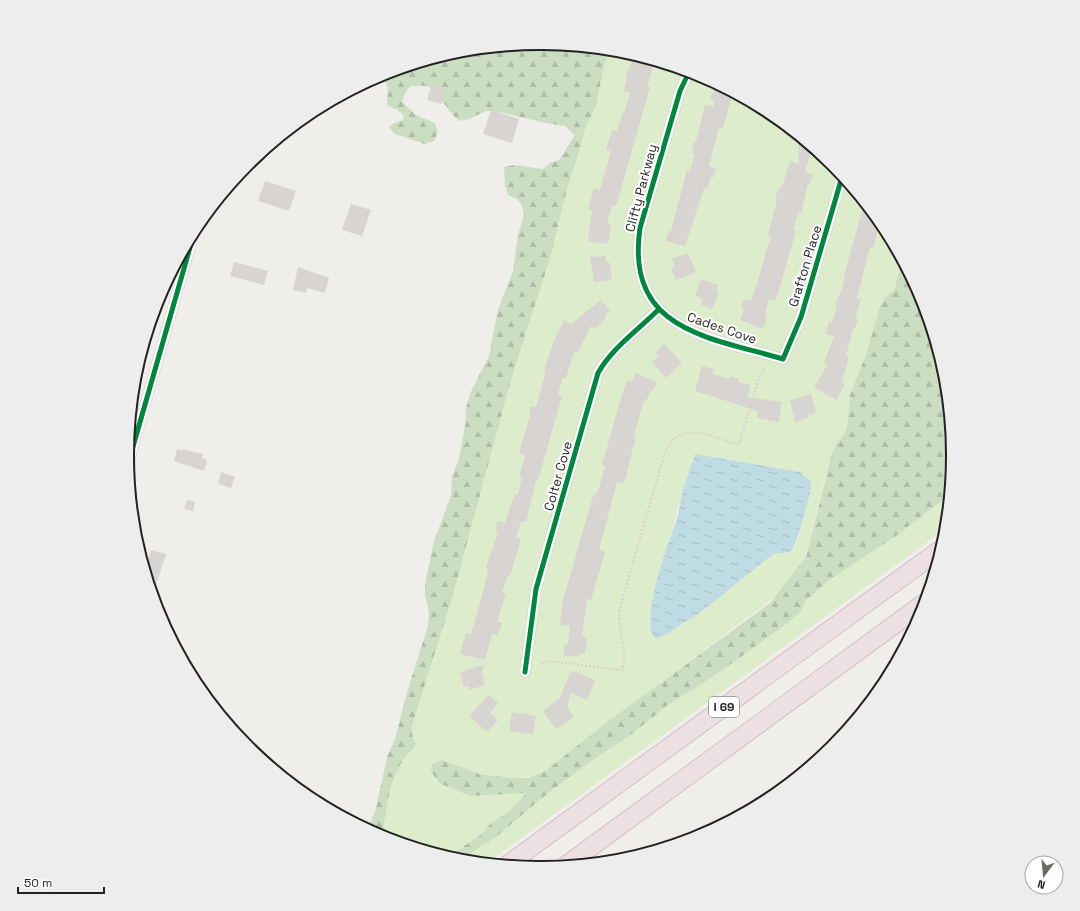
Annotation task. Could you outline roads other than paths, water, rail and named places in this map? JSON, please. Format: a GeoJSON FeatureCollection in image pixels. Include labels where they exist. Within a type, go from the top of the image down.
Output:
{"type":"FeatureCollection","features":[{"type":"Feature","properties":{"kind":"highway","name":"I 69"},"geometry":{"type":"LineString","coordinates":[[514,860],[933,555]]}},
{"type":"Feature","properties":{"kind":"highway","name":"I 69"},"geometry":{"type":"LineString","coordinates":[[574,859],[916,609]]}},
{"type":"Feature","properties":{"kind":"street","name":"Clifty Parkway"},"geometry":{"type":"LineString","coordinates":[[658,310],[647,291],[641,273],[638,258],[638,242],[640,227],[677,101],[687,78]]}},
{"type":"Feature","properties":{"kind":"street","name":"Grafton Place"},"geometry":{"type":"LineString","coordinates":[[783,359],[801,317],[840,183]]}},
{"type":"Feature","properties":{"kind":"street"},"geometry":{"type":"LineString","coordinates":[[135,441],[188,255]]}},
{"type":"Feature","properties":{"kind":"street","name":"Cades Cove"},"geometry":{"type":"LineString","coordinates":[[658,310],[673,322],[690,331],[783,359]]}},
{"type":"Feature","properties":{"kind":"street","name":"Colter Cove"},"geometry":{"type":"LineString","coordinates":[[525,672],[536,589],[598,373],[619,347],[658,310]]}},
{"type":"Feature","properties":{"kind":"water"},"geometry":{"type":"Polygon","coordinates":[[[695,454],[800,472],[811,482],[811,489],[799,534],[791,552],[773,554],[705,609],[666,635],[656,638],[651,631],[650,618],[652,601],[667,546],[676,522],[684,485],[695,454]]]}}]}
